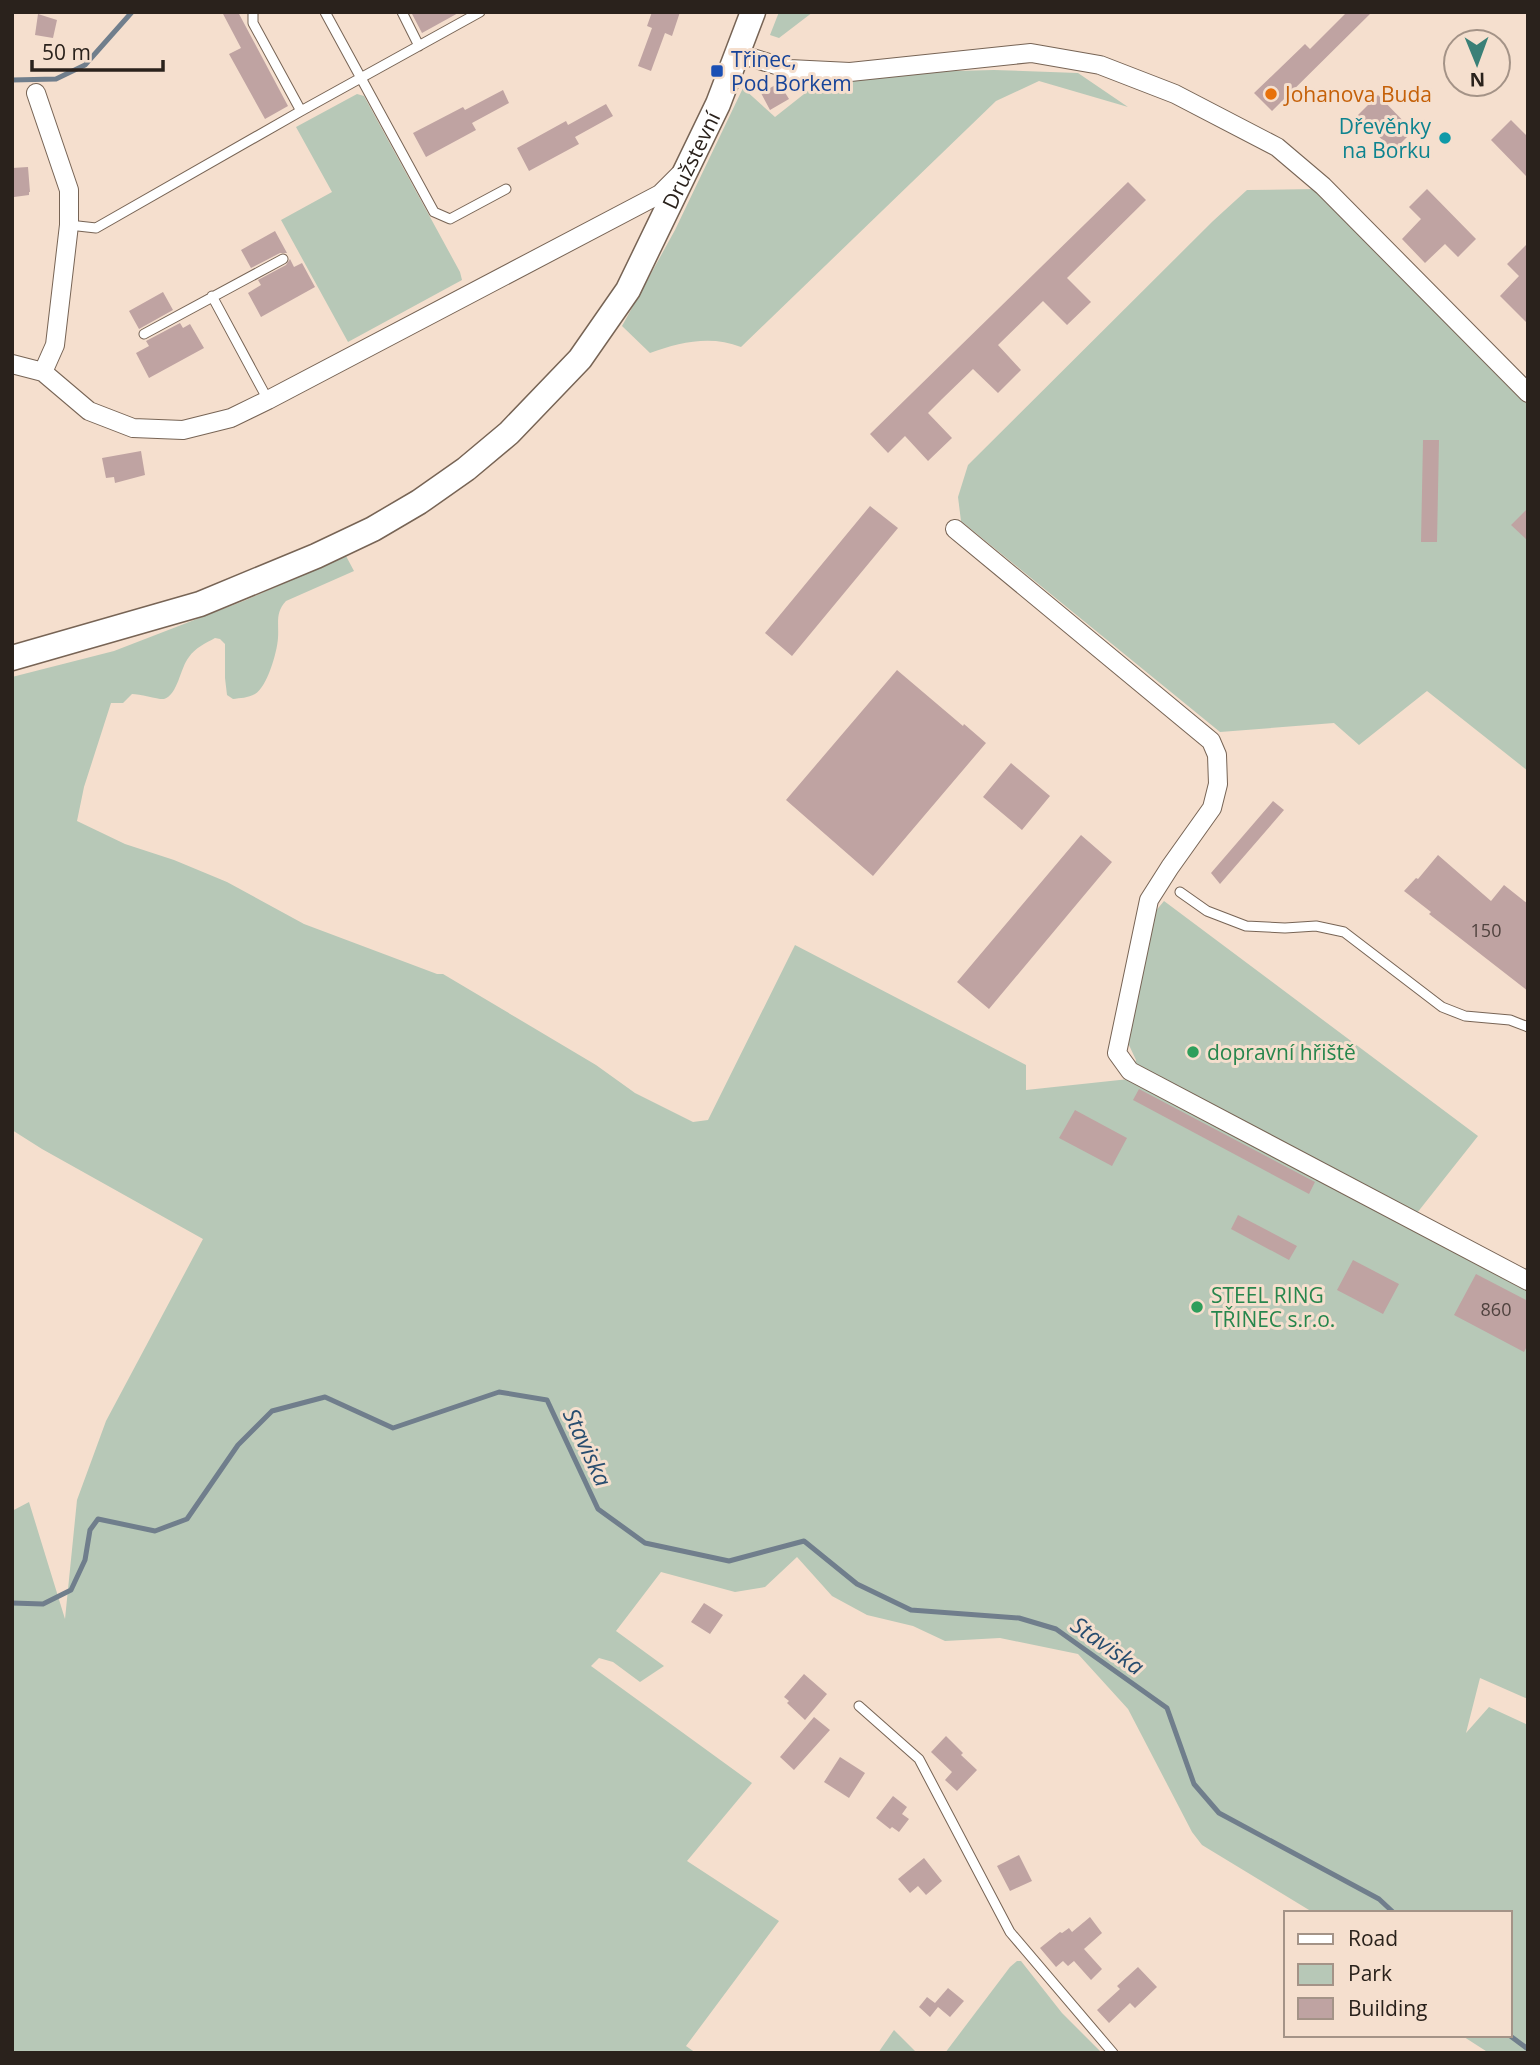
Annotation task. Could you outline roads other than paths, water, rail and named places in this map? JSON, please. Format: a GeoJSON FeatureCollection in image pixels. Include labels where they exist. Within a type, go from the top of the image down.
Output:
{"type":"FeatureCollection","features":[{"type":"Feature","properties":{"kind":"street","name":"Družstevní"},"geometry":{"type":"LineString","coordinates":[[12,658],[200,604],[316,556],[373,529],[419,502],[466,469],[509,433],[580,359],[628,289],[718,104],[753,12]]}},
{"type":"Feature","properties":{"kind":"street"},"geometry":{"type":"LineString","coordinates":[[736,53],[789,69],[850,72],[1031,53],[1100,65],[1175,94],[1277,147],[1323,186],[1528,393]]}},
{"type":"Feature","properties":{"kind":"street"},"geometry":{"type":"LineString","coordinates":[[36,93],[69,190],[69,225],[55,345],[43,372]]}},
{"type":"Feature","properties":{"kind":"street"},"geometry":{"type":"LineString","coordinates":[[12,364],[43,372],[89,411],[133,428],[183,430],[231,418],[660,194],[689,167]]}},
{"type":"Feature","properties":{"kind":"street"},"geometry":{"type":"LineString","coordinates":[[955,529],[1211,741],[1217,755],[1218,784],[1212,808],[1149,900],[1117,1053],[1130,1071],[1528,1281]]}},
{"type":"Feature","properties":{"kind":"lane"},"geometry":{"type":"LineString","coordinates":[[253,12],[253,23],[301,111]]}},
{"type":"Feature","properties":{"kind":"lane"},"geometry":{"type":"LineString","coordinates":[[325,12],[434,212],[450,219],[506,189]]}},
{"type":"Feature","properties":{"kind":"lane"},"geometry":{"type":"LineString","coordinates":[[402,12],[419,46]]}},
{"type":"Feature","properties":{"kind":"lane"},"geometry":{"type":"LineString","coordinates":[[69,225],[96,228],[480,12]]}},
{"type":"Feature","properties":{"kind":"lane"},"geometry":{"type":"LineString","coordinates":[[144,334],[283,259]]}},
{"type":"Feature","properties":{"kind":"lane"},"geometry":{"type":"LineString","coordinates":[[212,296],[268,400]]}},
{"type":"Feature","properties":{"kind":"lane"},"geometry":{"type":"LineString","coordinates":[[1180,892],[1207,911],[1246,926],[1316,926],[1344,932],[1442,1007],[1465,1016],[1510,1020],[1528,1027]]}},
{"type":"Feature","properties":{"kind":"lane"},"geometry":{"type":"LineString","coordinates":[[859,1706],[919,1759],[1010,1932],[1113,2053]]}},
{"type":"Feature","properties":{"kind":"waterway"},"geometry":{"type":"LineString","coordinates":[[12,80],[56,79],[85,65],[132,12]]}},
{"type":"Feature","properties":{"kind":"waterway","name":"Staviska"},"geometry":{"type":"LineString","coordinates":[[12,1603],[43,1604],[71,1590],[85,1560],[90,1530],[98,1519],[155,1531],[187,1519],[238,1445],[272,1411],[325,1397],[393,1428],[499,1392],[547,1400],[598,1509],[645,1543],[729,1561],[804,1541],[857,1584],[911,1610],[1019,1618],[1056,1629],[1167,1708],[1194,1784],[1219,1813],[1379,1899],[1392,1911]]}},
{"type":"Feature","properties":{"kind":"waterway","name":"Staviska"},"geometry":{"type":"LineString","coordinates":[[1512,2037],[1528,2049]]}},
{"type":"Feature","properties":{"kind":"place","name":"Třinec, Pod Borkem"},"geometry":{"type":"Point","coordinates":[717,71]}},
{"type":"Feature","properties":{"kind":"place","name":"Johanova Buda"},"geometry":{"type":"Point","coordinates":[1271,94]}},
{"type":"Feature","properties":{"kind":"place","name":"Dřevěnky na Borku"},"geometry":{"type":"Point","coordinates":[1445,138]}},
{"type":"Feature","properties":{"kind":"place","name":"dopravní hřiště"},"geometry":{"type":"Point","coordinates":[1193,1052]}},
{"type":"Feature","properties":{"kind":"place","name":"STEEL RING TŘINEC s.r.o."},"geometry":{"type":"Point","coordinates":[1197,1307]}}]}
